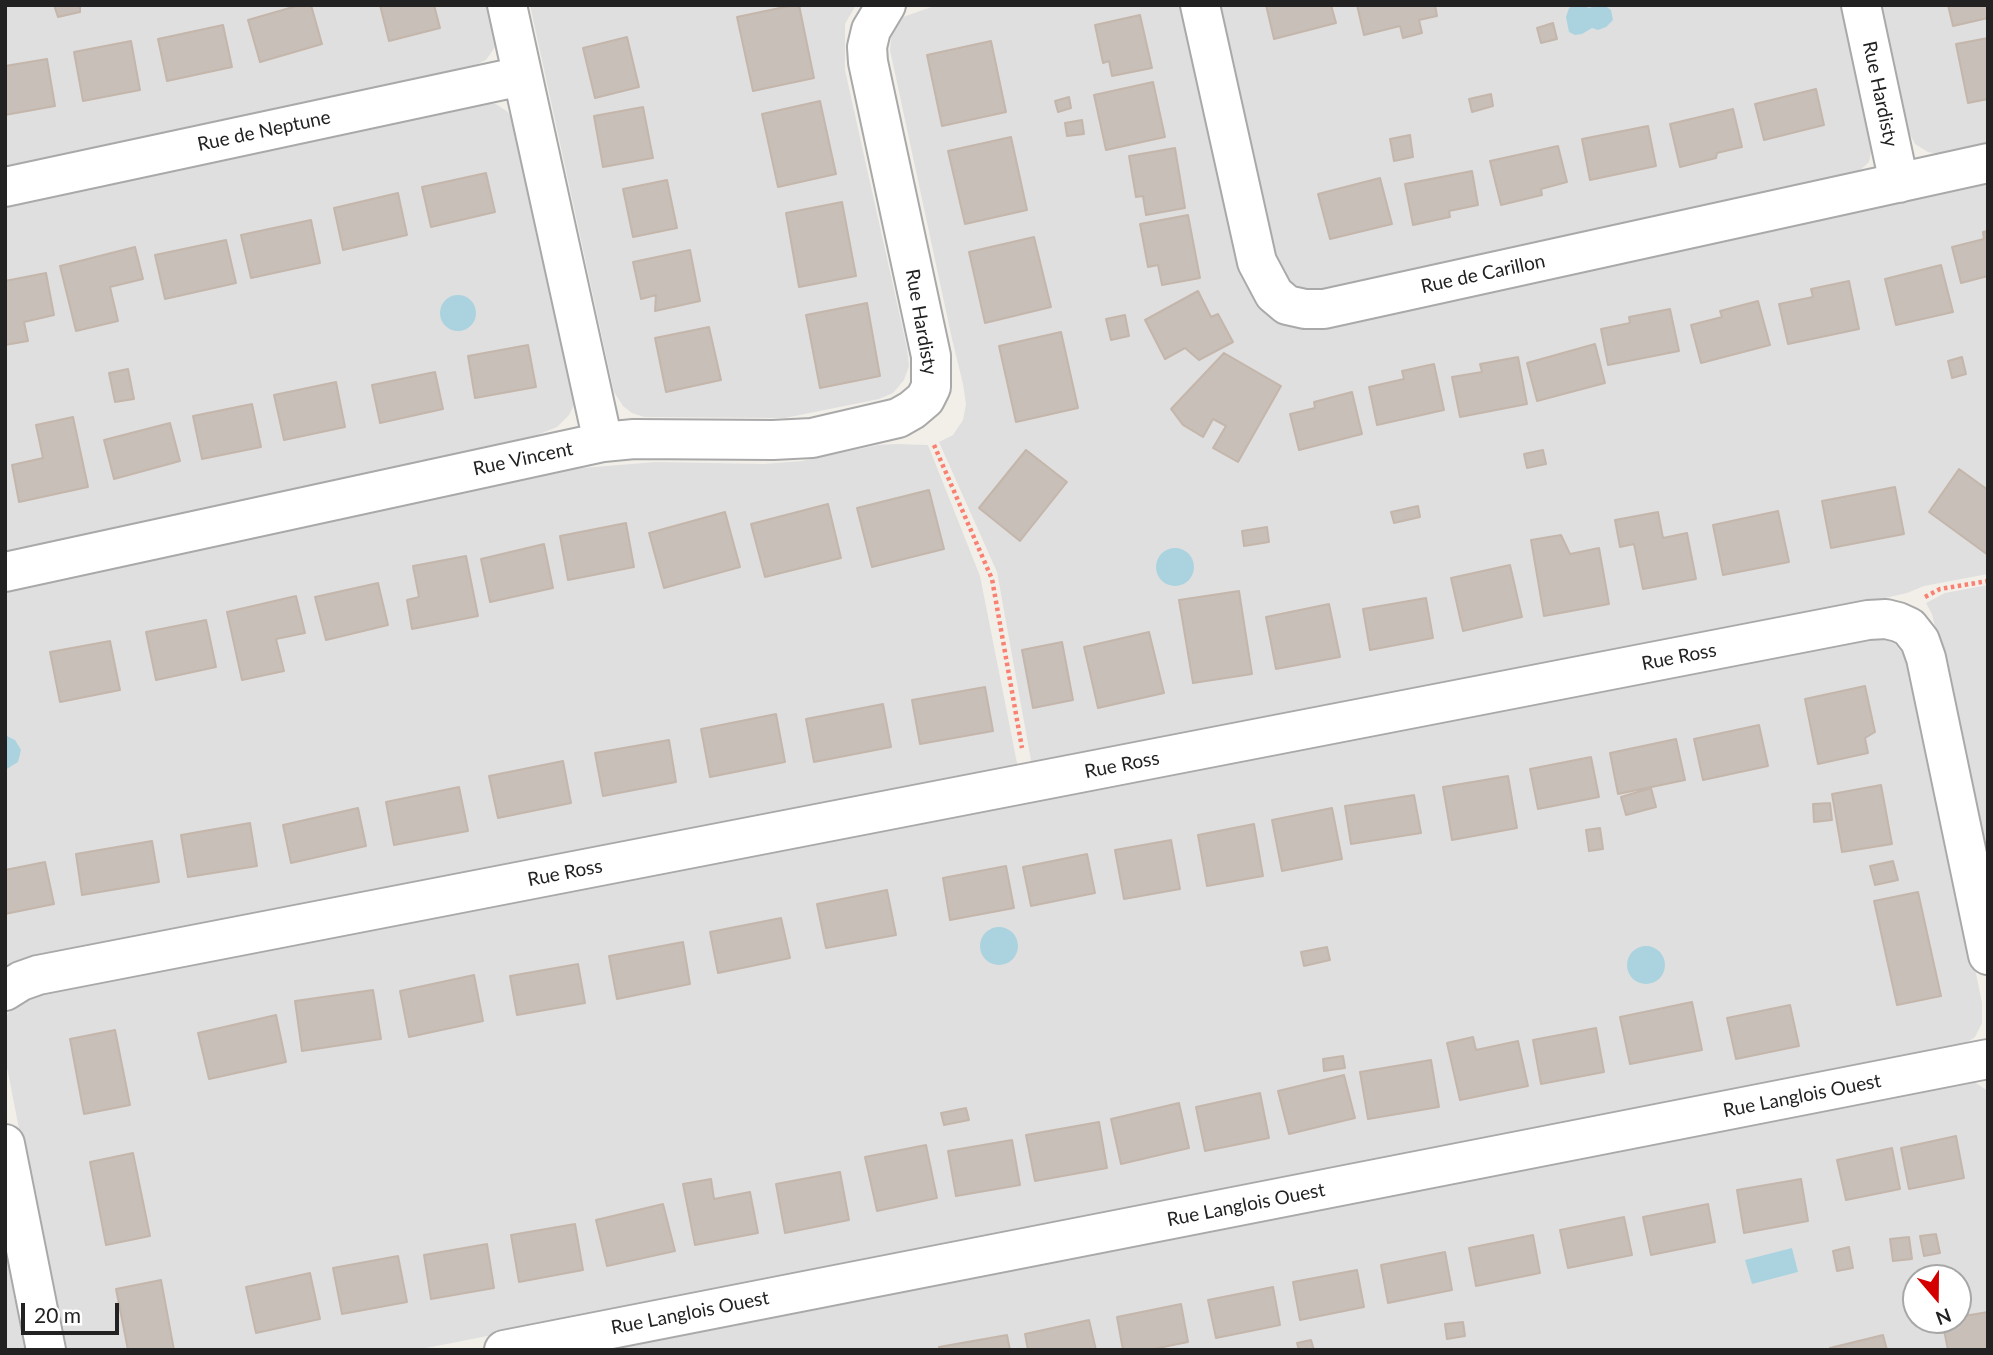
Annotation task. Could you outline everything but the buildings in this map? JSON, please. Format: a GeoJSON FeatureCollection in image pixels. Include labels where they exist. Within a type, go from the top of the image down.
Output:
{"type":"FeatureCollection","features":[{"type":"Feature","properties":{"kind":"street"},"geometry":{"type":"LineString","coordinates":[[507,5],[603,442]]}},
{"type":"Feature","properties":{"kind":"street","name":"Rue Hardisty"},"geometry":{"type":"LineString","coordinates":[[603,442],[634,439],[812,438],[898,418],[925,399],[931,387],[931,356],[868,62],[867,47],[871,30],[886,5]]}},
{"type":"Feature","properties":{"kind":"street","name":"Rue de Carillon"},"geometry":{"type":"LineString","coordinates":[[1199,5],[1257,262],[1274,294],[1287,304],[1305,309],[1324,309],[1988,163]]}},
{"type":"Feature","properties":{"kind":"street","name":"Rue Hardisty"},"geometry":{"type":"LineString","coordinates":[[1861,5],[1899,183]]}},
{"type":"Feature","properties":{"kind":"street","name":"Rue de Neptune"},"geometry":{"type":"LineString","coordinates":[[5,187],[522,76]]}},
{"type":"Feature","properties":{"kind":"street","name":"Rue Vincent"},"geometry":{"type":"LineString","coordinates":[[5,572],[603,442]]}},
{"type":"Feature","properties":{"kind":"street","name":"Rue Ross"},"geometry":{"type":"LineString","coordinates":[[5,991],[38,975],[1854,623],[1886,619],[1909,627],[1920,641],[1926,658],[1988,955]]}},
{"type":"Feature","properties":{"kind":"street","name":"Rue Langlois Ouest"},"geometry":{"type":"LineString","coordinates":[[504,1350],[1988,1059]]}},
{"type":"Feature","properties":{"kind":"street"},"geometry":{"type":"LineString","coordinates":[[5,1144],[46,1350]]}},
{"type":"Feature","properties":{"kind":"path"},"geometry":{"type":"LineString","coordinates":[[934,445],[992,579],[1023,752]]}},
{"type":"Feature","properties":{"kind":"path"},"geometry":{"type":"LineString","coordinates":[[1924,597],[1940,589],[1988,581]]}},
{"type":"Feature","properties":{"kind":"shaded area"},"geometry":{"type":"Polygon","coordinates":[[[5,5],[489,5],[495,47],[486,60],[469,68],[5,167],[5,5]]]}},
{"type":"Feature","properties":{"kind":"shaded area"},"geometry":{"type":"Polygon","coordinates":[[[530,5],[856,5],[845,24],[845,70],[909,366],[904,380],[893,393],[879,399],[785,418],[644,417],[623,406],[614,392],[530,5]]]}},
{"type":"Feature","properties":{"kind":"shaded area"},"geometry":{"type":"Polygon","coordinates":[[[937,5],[1184,5],[1245,282],[1256,304],[1279,320],[1988,181],[1988,574],[1924,586],[1907,593],[1828,611],[1032,766],[997,572],[939,442],[953,435],[963,420],[966,404],[890,50],[892,31],[903,17],[937,5]]]}},
{"type":"Feature","properties":{"kind":"shaded area"},"geometry":{"type":"Polygon","coordinates":[[[1219,5],[1844,5],[1872,147],[1869,162],[1857,173],[1327,290],[1303,289],[1289,281],[1277,262],[1219,5]]]}},
{"type":"Feature","properties":{"kind":"shaded area"},"geometry":{"type":"Polygon","coordinates":[[[1880,5],[1988,5],[1988,145],[1943,155],[1928,152],[1915,144],[1907,128],[1880,5]]]}},
{"type":"Feature","properties":{"kind":"shaded area"},"geometry":{"type":"Polygon","coordinates":[[[482,103],[496,104],[508,112],[513,122],[574,390],[574,405],[569,415],[557,427],[532,437],[5,552],[5,205],[482,103]]]}},
{"type":"Feature","properties":{"kind":"shaded area"},"geometry":{"type":"Polygon","coordinates":[[[878,445],[928,445],[980,576],[1018,768],[5,965],[5,591],[570,469],[656,462],[764,464],[802,461],[878,445]]]}},
{"type":"Feature","properties":{"kind":"shaded area"},"geometry":{"type":"Polygon","coordinates":[[[1988,585],[1988,882],[1941,652],[1932,614],[1926,603],[1945,593],[1988,585]]]}},
{"type":"Feature","properties":{"kind":"shaded area"},"geometry":{"type":"Polygon","coordinates":[[[1867,636],[1895,644],[1907,659],[1922,710],[1982,1003],[1982,1023],[1975,1037],[1961,1046],[416,1350],[62,1350],[5,1057],[5,1018],[15,1004],[35,993],[1867,636]]]}},
{"type":"Feature","properties":{"kind":"shaded area"},"geometry":{"type":"Polygon","coordinates":[[[1973,1081],[1988,1091],[1988,1350],[575,1350],[1973,1081]]]}},
{"type":"Feature","properties":{"kind":"shaded area"},"geometry":{"type":"Polygon","coordinates":[[[5,1214],[32,1350],[5,1350],[5,1214]]]}},
{"type":"Feature","properties":{"kind":"water"},"geometry":{"type":"Polygon","coordinates":[[[1585,5],[1588,8],[1604,5],[1611,10],[1613,20],[1606,27],[1598,30],[1592,28],[1575,35],[1569,32],[1566,17],[1569,8],[1585,5]]]}},
{"type":"Feature","properties":{"kind":"water"},"geometry":{"type":"Polygon","coordinates":[[[458,295],[471,300],[476,313],[471,326],[458,331],[445,326],[440,313],[445,300],[458,295]]]}},
{"type":"Feature","properties":{"kind":"water"},"geometry":{"type":"Polygon","coordinates":[[[1175,548],[1189,553],[1194,567],[1189,581],[1175,586],[1161,581],[1156,567],[1161,553],[1175,548]]]}},
{"type":"Feature","properties":{"kind":"water"},"geometry":{"type":"Polygon","coordinates":[[[5,735],[15,740],[21,750],[18,762],[5,770],[5,735]]]}},
{"type":"Feature","properties":{"kind":"water"},"geometry":{"type":"Polygon","coordinates":[[[999,927],[1012,933],[1018,946],[1012,959],[999,965],[986,959],[980,946],[986,933],[999,927]]]}},
{"type":"Feature","properties":{"kind":"water"},"geometry":{"type":"Polygon","coordinates":[[[1646,946],[1659,952],[1665,965],[1659,978],[1646,984],[1633,978],[1627,965],[1633,952],[1646,946]]]}},
{"type":"Feature","properties":{"kind":"water"},"geometry":{"type":"Polygon","coordinates":[[[1792,1248],[1798,1272],[1752,1284],[1745,1260],[1792,1248]]]}}]}
